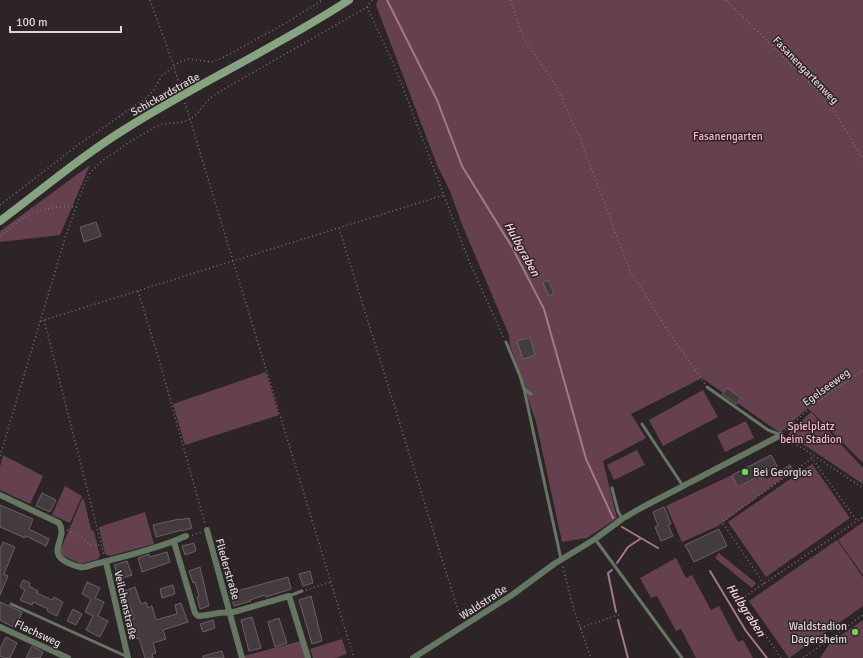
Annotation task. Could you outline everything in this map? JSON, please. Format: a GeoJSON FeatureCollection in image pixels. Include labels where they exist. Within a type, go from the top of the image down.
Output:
{"type":"FeatureCollection","features":[{"type":"Feature","properties":{"kind":"street","name":"Schickardstraße"},"geometry":{"type":"LineString","coordinates":[[0,220],[90,152],[136,122],[288,37],[349,0]]}},
{"type":"Feature","properties":{"kind":"street","name":"Waldstraße"},"geometry":{"type":"LineString","coordinates":[[413,658],[512,595],[561,559],[595,540],[622,519],[781,434]]}},
{"type":"Feature","properties":{"kind":"street"},"geometry":{"type":"LineString","coordinates":[[0,495],[59,524],[62,528]]}},
{"type":"Feature","properties":{"kind":"street","name":"Veilchenstraße"},"geometry":{"type":"LineString","coordinates":[[62,528],[58,553],[63,560],[81,567],[106,562],[128,658]]}},
{"type":"Feature","properties":{"kind":"street","name":"Fliederstraße"},"geometry":{"type":"LineString","coordinates":[[207,530],[242,658]]}},
{"type":"Feature","properties":{"kind":"street"},"geometry":{"type":"LineString","coordinates":[[106,562],[174,542],[186,536]]}},
{"type":"Feature","properties":{"kind":"street","name":"Fliederstraße"},"geometry":{"type":"LineString","coordinates":[[174,542],[195,613],[198,616],[204,616],[222,611],[230,613]]}},
{"type":"Feature","properties":{"kind":"street"},"geometry":{"type":"LineString","coordinates":[[230,613],[290,596],[308,658]]}},
{"type":"Feature","properties":{"kind":"street","name":"Flachsweg"},"geometry":{"type":"LineString","coordinates":[[0,627],[68,658]]}},
{"type":"Feature","properties":{"kind":"lane"},"geometry":{"type":"LineString","coordinates":[[506,342],[524,389],[561,559]]}},
{"type":"Feature","properties":{"kind":"lane"},"geometry":{"type":"LineString","coordinates":[[707,387],[768,430],[781,434]]}},
{"type":"Feature","properties":{"kind":"lane"},"geometry":{"type":"LineString","coordinates":[[524,389],[531,394]]}},
{"type":"Feature","properties":{"kind":"lane"},"geometry":{"type":"LineString","coordinates":[[642,424],[683,486]]}},
{"type":"Feature","properties":{"kind":"lane"},"geometry":{"type":"LineString","coordinates":[[612,488],[618,511],[622,519]]}},
{"type":"Feature","properties":{"kind":"lane"},"geometry":{"type":"LineString","coordinates":[[595,540],[682,658]]}},
{"type":"Feature","properties":{"kind":"lane"},"geometry":{"type":"LineString","coordinates":[[290,596],[302,591]]}},
{"type":"Feature","properties":{"kind":"lane"},"geometry":{"type":"LineString","coordinates":[[11,604],[128,658]]}},
{"type":"Feature","properties":{"kind":"path"},"geometry":{"type":"LineString","coordinates":[[150,0],[191,119],[354,658]]}},
{"type":"Feature","properties":{"kind":"path"},"geometry":{"type":"LineString","coordinates":[[0,205],[61,157],[146,98],[153,91],[162,76],[174,66],[184,60],[207,62],[224,58],[278,28],[322,0]]}},
{"type":"Feature","properties":{"kind":"path"},"geometry":{"type":"LineString","coordinates":[[0,456],[60,256],[76,207],[90,173],[102,161],[131,141],[157,126],[167,123],[183,122],[191,119],[209,99],[219,92],[367,7],[372,0]]}},
{"type":"Feature","properties":{"kind":"path"},"geometry":{"type":"LineString","coordinates":[[510,0],[524,39],[555,84],[580,138],[629,269],[668,331],[707,387]]}},
{"type":"Feature","properties":{"kind":"path","name":"Fasanengartenweg"},"geometry":{"type":"LineString","coordinates":[[726,0],[830,103],[863,160]]}},
{"type":"Feature","properties":{"kind":"path"},"geometry":{"type":"LineString","coordinates":[[367,7],[395,67],[475,276],[506,342]]}},
{"type":"Feature","properties":{"kind":"path"},"geometry":{"type":"LineString","coordinates":[[41,321],[444,194]]}},
{"type":"Feature","properties":{"kind":"path"},"geometry":{"type":"LineString","coordinates":[[0,236],[28,216],[39,211],[68,206],[76,207]]}},
{"type":"Feature","properties":{"kind":"path"},"geometry":{"type":"LineString","coordinates":[[339,228],[463,627]]}},
{"type":"Feature","properties":{"kind":"path"},"geometry":{"type":"LineString","coordinates":[[138,291],[207,530],[186,536]]}},
{"type":"Feature","properties":{"kind":"path"},"geometry":{"type":"LineString","coordinates":[[44,320],[106,562]]}},
{"type":"Feature","properties":{"kind":"path","name":"Egelseeweg"},"geometry":{"type":"LineString","coordinates":[[781,434],[819,401],[863,370]]}},
{"type":"Feature","properties":{"kind":"path"},"geometry":{"type":"LineString","coordinates":[[781,434],[863,488]]}},
{"type":"Feature","properties":{"kind":"path"},"geometry":{"type":"LineString","coordinates":[[764,584],[722,522],[812,458],[857,521]]}},
{"type":"Feature","properties":{"kind":"path"},"geometry":{"type":"LineString","coordinates":[[781,658],[741,599],[863,517]]}},
{"type":"Feature","properties":{"kind":"path"},"geometry":{"type":"LineString","coordinates":[[62,528],[79,536],[90,545],[102,545]]}},
{"type":"Feature","properties":{"kind":"path"},"geometry":{"type":"LineString","coordinates":[[561,559],[574,610],[591,658]]}},
{"type":"Feature","properties":{"kind":"path"},"geometry":{"type":"LineString","coordinates":[[302,591],[331,582]]}},
{"type":"Feature","properties":{"kind":"path"},"geometry":{"type":"LineString","coordinates":[[580,628],[621,614]]}},
{"type":"Feature","properties":{"kind":"path"},"geometry":{"type":"LineString","coordinates":[[803,658],[863,615]]}},
{"type":"Feature","properties":{"kind":"green space","name":"Fasanengarten"},"geometry":{"type":"Polygon","coordinates":[[[378,0],[863,0],[863,463],[808,408],[780,433],[702,378],[631,414],[646,438],[603,461],[617,518],[587,538],[562,542],[536,422],[510,345],[509,335],[461,222],[450,191],[437,165],[376,5],[378,0]]]}},
{"type":"Feature","properties":{"kind":"green space"},"geometry":{"type":"Polygon","coordinates":[[[90,165],[60,235],[0,242],[0,231],[90,165]]]}},
{"type":"Feature","properties":{"kind":"green space"},"geometry":{"type":"Polygon","coordinates":[[[266,372],[279,415],[185,445],[173,404],[266,372]]]}},
{"type":"Feature","properties":{"kind":"green space"},"geometry":{"type":"Polygon","coordinates":[[[703,390],[718,417],[663,446],[649,420],[703,390]]]}},
{"type":"Feature","properties":{"kind":"green space","name":"Spielplatz beim Stadion"},"geometry":{"type":"Polygon","coordinates":[[[811,412],[863,468],[863,484],[788,434],[811,412]]]}},
{"type":"Feature","properties":{"kind":"green space"},"geometry":{"type":"Polygon","coordinates":[[[746,421],[754,438],[725,452],[717,435],[746,421]]]}},
{"type":"Feature","properties":{"kind":"green space"},"geometry":{"type":"Polygon","coordinates":[[[637,450],[645,465],[614,480],[607,465],[637,450]]]}},
{"type":"Feature","properties":{"kind":"green space"},"geometry":{"type":"Polygon","coordinates":[[[3,455],[43,476],[30,504],[0,490],[0,467],[3,455]]]}},
{"type":"Feature","properties":{"kind":"green space"},"geometry":{"type":"Polygon","coordinates":[[[790,464],[794,470],[718,526],[682,542],[666,506],[732,475],[738,487],[760,475],[767,479],[790,464]]]}},
{"type":"Feature","properties":{"kind":"green space"},"geometry":{"type":"Polygon","coordinates":[[[812,464],[850,518],[766,577],[728,522],[812,464]]]}},
{"type":"Feature","properties":{"kind":"green space"},"geometry":{"type":"Polygon","coordinates":[[[65,486],[82,496],[70,523],[52,515],[65,486]]]}},
{"type":"Feature","properties":{"kind":"green space"},"geometry":{"type":"Polygon","coordinates":[[[82,499],[84,499],[91,530],[94,531],[100,556],[98,559],[81,564],[61,555],[60,551],[82,499]]]}},
{"type":"Feature","properties":{"kind":"green space"},"geometry":{"type":"Polygon","coordinates":[[[145,512],[154,544],[110,556],[105,554],[99,527],[145,512]]]}},
{"type":"Feature","properties":{"kind":"green space"},"geometry":{"type":"Polygon","coordinates":[[[863,522],[863,575],[838,540],[863,522]]]}},
{"type":"Feature","properties":{"kind":"green space"},"geometry":{"type":"Polygon","coordinates":[[[837,540],[863,577],[863,606],[789,658],[749,601],[837,540]]]}},
{"type":"Feature","properties":{"kind":"green space"},"geometry":{"type":"Polygon","coordinates":[[[719,553],[756,583],[752,588],[715,558],[719,553]]]}},
{"type":"Feature","properties":{"kind":"green space"},"geometry":{"type":"Polygon","coordinates":[[[676,558],[686,578],[692,575],[711,610],[719,606],[738,642],[743,640],[753,658],[696,658],[681,629],[676,631],[657,596],[651,598],[640,578],[676,558]]]}},
{"type":"Feature","properties":{"kind":"green space","name":"Waldstadion Dagersheim"},"geometry":{"type":"Polygon","coordinates":[[[863,620],[863,658],[820,658],[830,643],[863,620]]]}},
{"type":"Feature","properties":{"kind":"green space"},"geometry":{"type":"Polygon","coordinates":[[[342,639],[347,654],[335,658],[313,658],[310,649],[342,639]]]}},
{"type":"Feature","properties":{"kind":"green space"},"geometry":{"type":"Polygon","coordinates":[[[301,641],[305,658],[245,658],[244,656],[301,641]]]}},
{"type":"Feature","properties":{"kind":"building"},"geometry":{"type":"Polygon","coordinates":[[[96,222],[101,236],[84,242],[80,227],[96,222]]]}},
{"type":"Feature","properties":{"kind":"building"},"geometry":{"type":"Polygon","coordinates":[[[548,280],[554,293],[549,296],[543,283],[548,280]]]}},
{"type":"Feature","properties":{"kind":"building"},"geometry":{"type":"Polygon","coordinates":[[[530,338],[535,355],[523,359],[517,341],[530,338]]]}},
{"type":"Feature","properties":{"kind":"building"},"geometry":{"type":"Polygon","coordinates":[[[727,388],[741,398],[736,404],[722,394],[727,388]]]}},
{"type":"Feature","properties":{"kind":"building"},"geometry":{"type":"Polygon","coordinates":[[[771,455],[777,466],[738,487],[732,475],[771,455]]]}},
{"type":"Feature","properties":{"kind":"building"},"geometry":{"type":"Polygon","coordinates":[[[42,493],[56,500],[50,512],[36,506],[42,493]]]}},
{"type":"Feature","properties":{"kind":"building"},"geometry":{"type":"Polygon","coordinates":[[[0,505],[33,519],[29,529],[49,539],[46,546],[26,536],[25,538],[0,527],[0,505]]]}},
{"type":"Feature","properties":{"kind":"building"},"geometry":{"type":"Polygon","coordinates":[[[664,507],[671,524],[668,525],[673,536],[661,541],[655,527],[658,526],[653,512],[664,507]]]}},
{"type":"Feature","properties":{"kind":"building"},"geometry":{"type":"Polygon","coordinates":[[[189,518],[192,528],[156,537],[153,525],[189,518]]]}},
{"type":"Feature","properties":{"kind":"building"},"geometry":{"type":"Polygon","coordinates":[[[719,529],[727,546],[694,562],[685,545],[719,529]]]}},
{"type":"Feature","properties":{"kind":"building"},"geometry":{"type":"Polygon","coordinates":[[[3,542],[15,547],[4,574],[8,576],[0,595],[0,549],[3,542]]]}},
{"type":"Feature","properties":{"kind":"building"},"geometry":{"type":"Polygon","coordinates":[[[194,543],[196,551],[185,555],[182,546],[194,543]]]}},
{"type":"Feature","properties":{"kind":"building"},"geometry":{"type":"Polygon","coordinates":[[[167,552],[170,562],[142,572],[138,558],[149,554],[150,557],[167,552]]]}},
{"type":"Feature","properties":{"kind":"building"},"geometry":{"type":"Polygon","coordinates":[[[127,561],[132,575],[119,579],[114,565],[127,561]]]}},
{"type":"Feature","properties":{"kind":"building"},"geometry":{"type":"Polygon","coordinates":[[[200,567],[209,606],[200,609],[197,597],[199,596],[195,582],[193,583],[189,571],[200,567]]]}},
{"type":"Feature","properties":{"kind":"building"},"geometry":{"type":"Polygon","coordinates":[[[310,571],[313,583],[303,586],[299,574],[310,571]]]}},
{"type":"Feature","properties":{"kind":"building"},"geometry":{"type":"Polygon","coordinates":[[[288,577],[291,589],[266,597],[265,595],[234,606],[230,593],[288,577]]]}},
{"type":"Feature","properties":{"kind":"building"},"geometry":{"type":"Polygon","coordinates":[[[23,580],[30,583],[29,586],[38,591],[37,593],[52,600],[54,597],[63,602],[57,616],[47,611],[48,609],[33,602],[32,605],[20,600],[25,590],[20,587],[23,580]]]}},
{"type":"Feature","properties":{"kind":"building"},"geometry":{"type":"Polygon","coordinates":[[[87,582],[100,588],[95,598],[104,602],[98,616],[108,621],[100,637],[86,630],[93,616],[85,612],[91,599],[82,594],[87,582]]]}},
{"type":"Feature","properties":{"kind":"building"},"geometry":{"type":"Polygon","coordinates":[[[173,585],[175,594],[162,598],[160,589],[173,585]]]}},
{"type":"Feature","properties":{"kind":"building"},"geometry":{"type":"Polygon","coordinates":[[[135,587],[141,604],[146,602],[148,608],[152,606],[156,620],[177,614],[175,605],[181,603],[188,622],[163,630],[166,639],[153,643],[156,653],[152,654],[153,658],[145,658],[139,638],[135,639],[129,620],[134,619],[130,606],[128,607],[122,592],[135,587]]]}},
{"type":"Feature","properties":{"kind":"building"},"geometry":{"type":"Polygon","coordinates":[[[311,596],[322,641],[312,644],[299,600],[311,596]]]}},
{"type":"Feature","properties":{"kind":"building"},"geometry":{"type":"Polygon","coordinates":[[[0,602],[22,612],[15,628],[0,620],[0,602]]]}},
{"type":"Feature","properties":{"kind":"building"},"geometry":{"type":"Polygon","coordinates":[[[73,609],[82,614],[76,625],[67,621],[73,609]]]}},
{"type":"Feature","properties":{"kind":"building"},"geometry":{"type":"Polygon","coordinates":[[[252,617],[261,648],[249,651],[241,620],[252,617]]]}},
{"type":"Feature","properties":{"kind":"building"},"geometry":{"type":"Polygon","coordinates":[[[279,618],[287,643],[275,647],[268,622],[279,618]]]}},
{"type":"Feature","properties":{"kind":"building"},"geometry":{"type":"Polygon","coordinates":[[[213,620],[215,628],[203,632],[200,624],[213,620]]]}},
{"type":"Feature","properties":{"kind":"building"},"geometry":{"type":"Polygon","coordinates":[[[6,637],[17,643],[10,658],[0,656],[0,649],[6,637]]]}},
{"type":"Feature","properties":{"kind":"building"},"geometry":{"type":"Polygon","coordinates":[[[32,646],[43,652],[40,658],[26,658],[32,646]]]}},
{"type":"Feature","properties":{"kind":"building"},"geometry":{"type":"Polygon","coordinates":[[[222,651],[224,658],[203,658],[203,656],[222,651]]]}},
{"type":"Feature","properties":{"kind":"waterway","name":"Hulbgraben"},"geometry":{"type":"LineString","coordinates":[[387,0],[437,100],[462,166],[512,247],[544,309],[586,459],[613,518]]}},
{"type":"Feature","properties":{"kind":"waterway","name":"Hulbgraben"},"geometry":{"type":"LineString","coordinates":[[622,527],[658,548]]}},
{"type":"Feature","properties":{"kind":"waterway"},"geometry":{"type":"LineString","coordinates":[[617,563],[628,547],[640,539]]}},
{"type":"Feature","properties":{"kind":"waterway"},"geometry":{"type":"LineString","coordinates":[[612,570],[608,573],[616,612]]}},
{"type":"Feature","properties":{"kind":"waterway","name":"Hulbgraben"},"geometry":{"type":"LineString","coordinates":[[710,571],[746,631],[767,658]]}},
{"type":"Feature","properties":{"kind":"waterway"},"geometry":{"type":"LineString","coordinates":[[618,620],[628,658]]}},
{"type":"Feature","properties":{"kind":"place","name":"Bei Georgios"},"geometry":{"type":"Point","coordinates":[745,472]}},
{"type":"Feature","properties":{"kind":"place","name":"Waldstadion Dagersheim"},"geometry":{"type":"Point","coordinates":[855,632]}}]}
